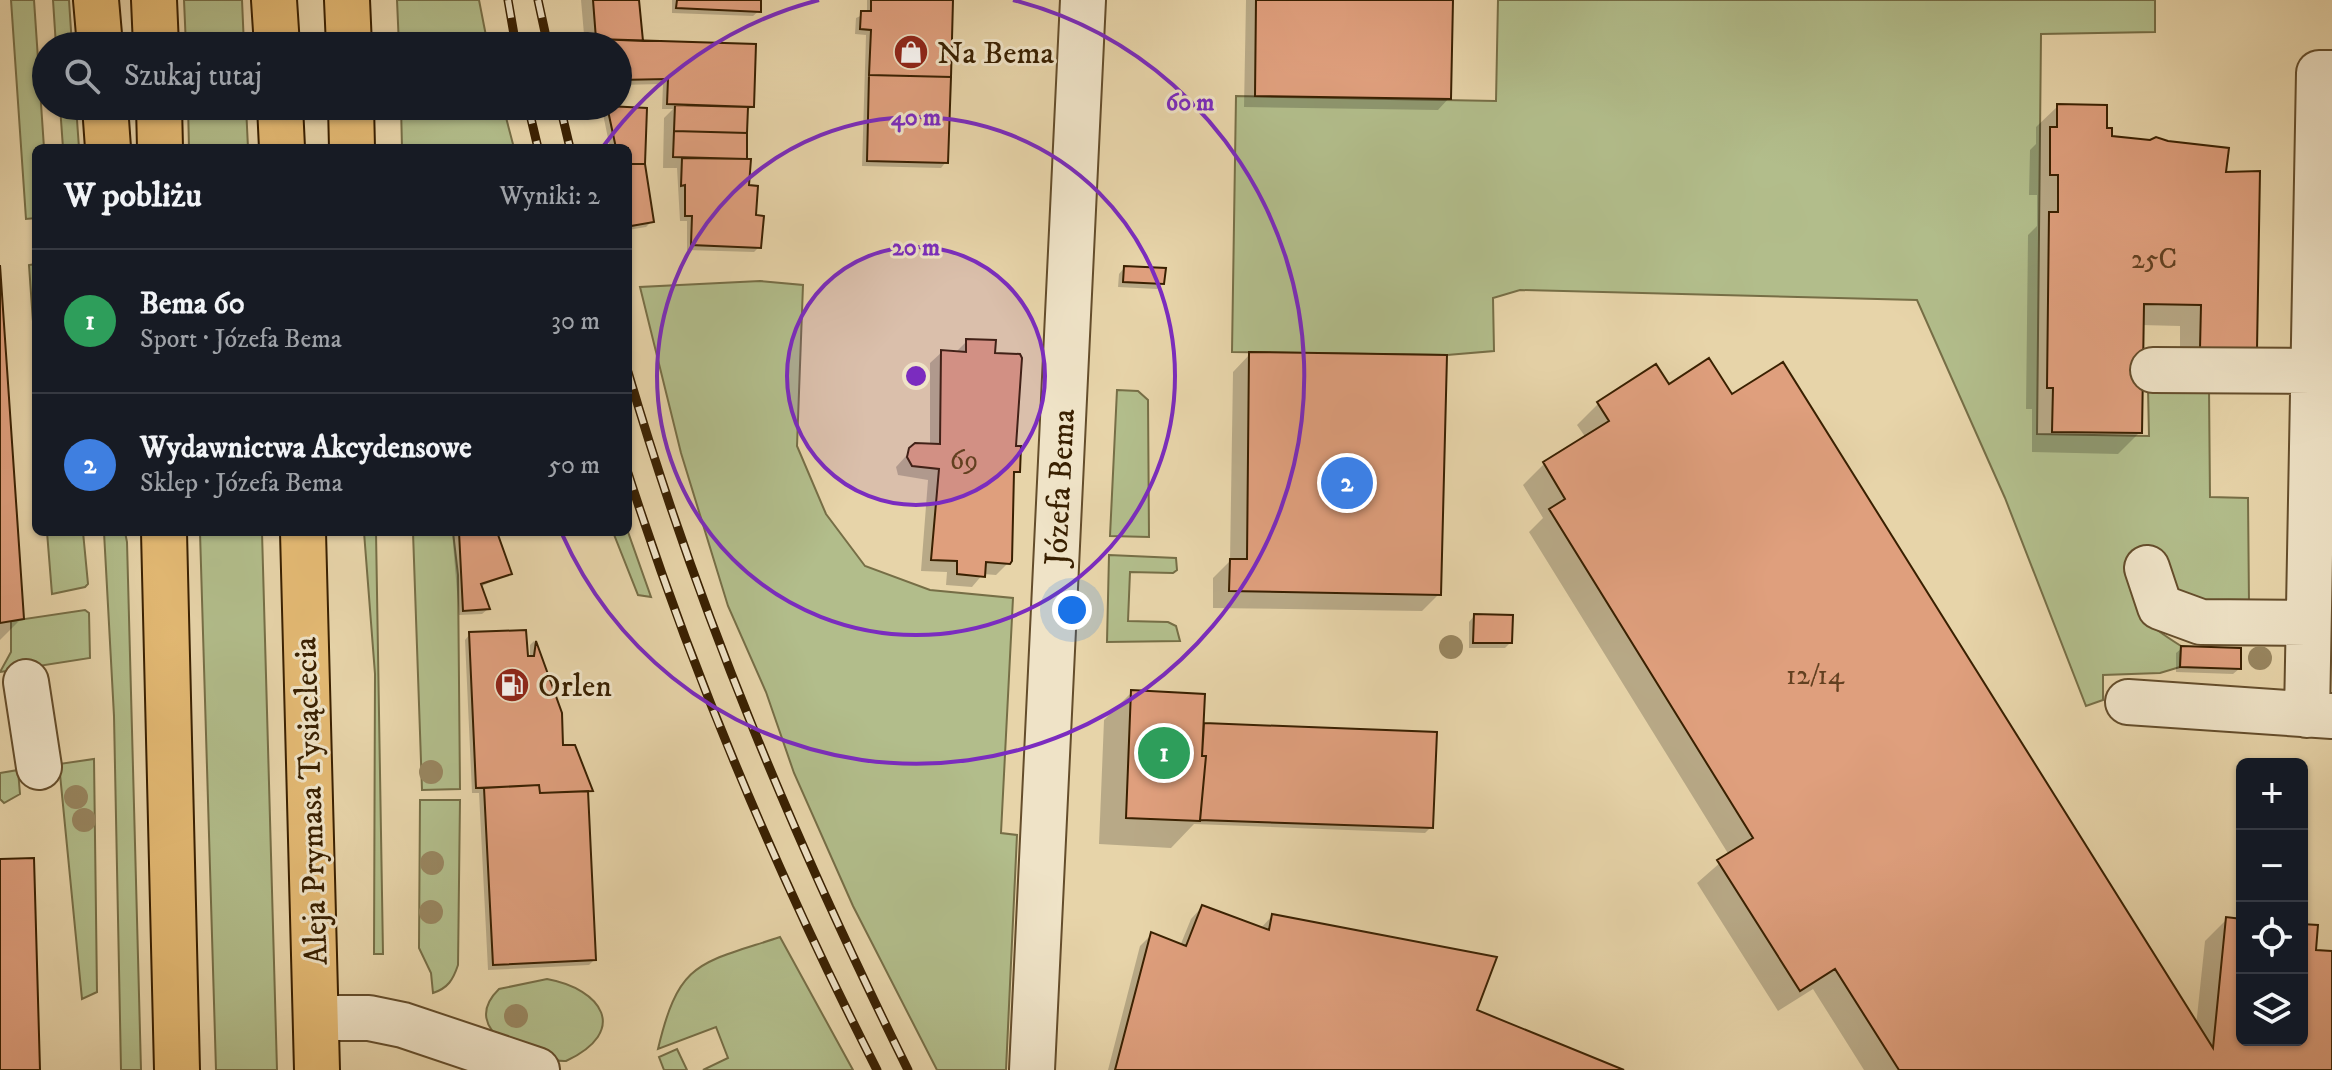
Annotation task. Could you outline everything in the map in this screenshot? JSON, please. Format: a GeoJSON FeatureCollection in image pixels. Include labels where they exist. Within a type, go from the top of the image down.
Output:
{"type":"FeatureCollection","features":[{"type":"Feature","properties":{"kind":"main road"},"geometry":{"type":"LineString","coordinates":[[96,0],[99,32]]}},
{"type":"Feature","properties":{"kind":"main road"},"geometry":{"type":"LineString","coordinates":[[154,0],[155,32]]}},
{"type":"Feature","properties":{"kind":"main road"},"geometry":{"type":"LineString","coordinates":[[274,0],[276,32]]}},
{"type":"Feature","properties":{"kind":"main road"},"geometry":{"type":"LineString","coordinates":[[347,0],[348,32]]}},
{"type":"Feature","properties":{"kind":"main road"},"geometry":{"type":"LineString","coordinates":[[106,120],[108,144]]}},
{"type":"Feature","properties":{"kind":"main road"},"geometry":{"type":"LineString","coordinates":[[159,120],[160,144]]}},
{"type":"Feature","properties":{"kind":"main road"},"geometry":{"type":"LineString","coordinates":[[281,120],[282,144]]}},
{"type":"Feature","properties":{"kind":"main road"},"geometry":{"type":"LineString","coordinates":[[351,120],[352,144]]}},
{"type":"Feature","properties":{"kind":"main road"},"geometry":{"type":"LineString","coordinates":[[163,536],[177,1070]]}},
{"type":"Feature","properties":{"kind":"main road","name":"Aleja Prymasa Tysiąclecia"},"geometry":{"type":"LineString","coordinates":[[303,536],[317,1070]]}},
{"type":"Feature","properties":{"kind":"street","name":"Józefa Bema"},"geometry":{"type":"LineString","coordinates":[[1032,1070],[1083,0]]}},
{"type":"Feature","properties":{"kind":"street"},"geometry":{"type":"LineString","coordinates":[[2128,702],[2319,716],[2306,623],[2311,371],[2319,73],[2332,73]]}},
{"type":"Feature","properties":{"kind":"street"},"geometry":{"type":"LineString","coordinates":[[2153,370],[2311,371]]}},
{"type":"Feature","properties":{"kind":"street"},"geometry":{"type":"LineString","coordinates":[[2147,568],[2160,607],[2201,622],[2306,623]]}},
{"type":"Feature","properties":{"kind":"street"},"geometry":{"type":"LineString","coordinates":[[19,708],[39,767]]}},
{"type":"Feature","properties":{"kind":"street"},"geometry":{"type":"LineString","coordinates":[[316,1018],[369,1018],[537,1070]]}},
{"type":"Feature","properties":{"kind":"green space"},"geometry":{"type":"Polygon","coordinates":[[[11,0],[34,0],[36,32],[32,32],[32,120],[42,120],[44,144],[32,144],[32,218],[26,219],[11,0]]]}},
{"type":"Feature","properties":{"kind":"green space"},"geometry":{"type":"Polygon","coordinates":[[[53,0],[69,0],[71,32],[55,32],[53,0]]]}},
{"type":"Feature","properties":{"kind":"green space"},"geometry":{"type":"Polygon","coordinates":[[[184,0],[242,0],[243,32],[185,32],[184,0]]]}},
{"type":"Feature","properties":{"kind":"green space"},"geometry":{"type":"Polygon","coordinates":[[[397,0],[479,0],[485,32],[398,32],[397,0]]]}},
{"type":"Feature","properties":{"kind":"green space"},"geometry":{"type":"Polygon","coordinates":[[[1498,0],[2155,0],[2155,32],[2041,34],[2037,434],[2149,436],[2148,388],[2209,388],[2210,497],[2248,498],[2249,604],[2187,598],[2130,569],[2137,607],[2149,623],[2181,646],[2180,667],[2160,673],[2103,675],[2103,700],[2086,706],[2005,498],[1917,300],[1520,290],[1493,298],[1494,351],[1447,355],[1232,352],[1236,96],[1496,101],[1498,0]]]}},
{"type":"Feature","properties":{"kind":"green space"},"geometry":{"type":"Polygon","coordinates":[[[61,120],[77,120],[79,144],[63,144],[61,120]]]}},
{"type":"Feature","properties":{"kind":"green space"},"geometry":{"type":"Polygon","coordinates":[[[188,120],[247,120],[248,144],[189,144],[188,120]]]}},
{"type":"Feature","properties":{"kind":"green space"},"geometry":{"type":"Polygon","coordinates":[[[401,120],[507,120],[513,144],[402,144],[401,120]]]}},
{"type":"Feature","properties":{"kind":"green space"},"geometry":{"type":"Polygon","coordinates":[[[29,265],[32,265],[32,307],[29,265]]]}},
{"type":"Feature","properties":{"kind":"green space"},"geometry":{"type":"Polygon","coordinates":[[[760,281],[803,285],[797,446],[826,514],[865,566],[930,590],[1013,598],[1001,833],[1017,835],[1006,1070],[937,1070],[853,906],[794,773],[766,692],[728,606],[681,453],[640,287],[760,281]]]}},
{"type":"Feature","properties":{"kind":"green space"},"geometry":{"type":"Polygon","coordinates":[[[1117,390],[1138,391],[1148,400],[1149,537],[1110,536],[1117,390]]]}},
{"type":"Feature","properties":{"kind":"green space"},"geometry":{"type":"Polygon","coordinates":[[[47,536],[83,536],[88,584],[52,594],[47,536]]]}},
{"type":"Feature","properties":{"kind":"green space"},"geometry":{"type":"Polygon","coordinates":[[[104,536],[126,536],[141,1070],[121,1070],[114,716],[104,536]]]}},
{"type":"Feature","properties":{"kind":"green space"},"geometry":{"type":"Polygon","coordinates":[[[200,536],[262,536],[277,1070],[216,1070],[200,536]]]}},
{"type":"Feature","properties":{"kind":"green space"},"geometry":{"type":"Polygon","coordinates":[[[364,536],[376,536],[383,954],[374,954],[375,674],[364,536]]]}},
{"type":"Feature","properties":{"kind":"green space"},"geometry":{"type":"Polygon","coordinates":[[[413,536],[453,536],[458,575],[460,789],[422,790],[413,536]]]}},
{"type":"Feature","properties":{"kind":"green space"},"geometry":{"type":"Polygon","coordinates":[[[615,536],[629,536],[651,597],[638,595],[615,536]]]}},
{"type":"Feature","properties":{"kind":"green space"},"geometry":{"type":"Polygon","coordinates":[[[1109,555],[1176,558],[1177,570],[1173,573],[1130,572],[1128,621],[1168,622],[1176,626],[1180,641],[1107,642],[1109,555]]]}},
{"type":"Feature","properties":{"kind":"green space"},"geometry":{"type":"Polygon","coordinates":[[[85,610],[89,613],[90,658],[0,672],[11,652],[11,621],[85,610]]]}},
{"type":"Feature","properties":{"kind":"green space"},"geometry":{"type":"Polygon","coordinates":[[[94,759],[97,992],[82,999],[59,764],[94,759]]]}},
{"type":"Feature","properties":{"kind":"green space"},"geometry":{"type":"Polygon","coordinates":[[[18,770],[20,794],[4,803],[0,799],[0,773],[18,770]]]}},
{"type":"Feature","properties":{"kind":"green space"},"geometry":{"type":"Polygon","coordinates":[[[420,800],[460,800],[458,965],[449,983],[433,993],[431,973],[419,948],[420,800]]]}},
{"type":"Feature","properties":{"kind":"green space"},"geometry":{"type":"Polygon","coordinates":[[[780,937],[853,1070],[703,1070],[728,1058],[716,1027],[658,1049],[675,998],[696,970],[730,953],[780,937]]]}},
{"type":"Feature","properties":{"kind":"green space"},"geometry":{"type":"Polygon","coordinates":[[[547,979],[582,992],[594,1001],[601,1012],[603,1025],[598,1037],[566,1061],[518,1050],[492,1031],[486,1018],[488,1004],[499,989],[547,979]]]}},
{"type":"Feature","properties":{"kind":"green space"},"geometry":{"type":"Polygon","coordinates":[[[677,1049],[687,1070],[664,1070],[659,1057],[677,1049]]]}},
{"type":"Feature","properties":{"kind":"building"},"geometry":{"type":"Polygon","coordinates":[[[593,0],[639,0],[643,41],[632,41],[632,32],[595,32],[593,0]]]}},
{"type":"Feature","properties":{"kind":"building"},"geometry":{"type":"Polygon","coordinates":[[[677,0],[761,0],[761,12],[676,8],[677,0]]]}},
{"type":"Feature","properties":{"kind":"building","name":"Na Bema"},"geometry":{"type":"Polygon","coordinates":[[[871,0],[953,0],[951,77],[869,75],[871,30],[860,29],[861,11],[871,11],[871,0]]]}},
{"type":"Feature","properties":{"kind":"building"},"geometry":{"type":"Polygon","coordinates":[[[1256,0],[1453,0],[1451,99],[1255,96],[1256,0]]]}},
{"type":"Feature","properties":{"kind":"building"},"geometry":{"type":"Polygon","coordinates":[[[632,40],[756,44],[754,107],[667,104],[668,79],[632,80],[632,40]]]}},
{"type":"Feature","properties":{"kind":"building"},"geometry":{"type":"Polygon","coordinates":[[[869,75],[951,77],[948,163],[867,161],[869,75]]]}},
{"type":"Feature","properties":{"kind":"building"},"geometry":{"type":"Polygon","coordinates":[[[2057,104],[2107,105],[2107,128],[2112,128],[2112,136],[2150,140],[2156,137],[2229,148],[2226,172],[2260,171],[2257,350],[2200,349],[2201,305],[2144,304],[2142,433],[2052,432],[2053,388],[2047,388],[2049,212],[2058,212],[2058,175],[2050,175],[2050,127],[2057,127],[2057,104]]]}},
{"type":"Feature","properties":{"kind":"building"},"geometry":{"type":"Polygon","coordinates":[[[675,105],[748,107],[747,133],[674,131],[675,105]]]}},
{"type":"Feature","properties":{"kind":"building"},"geometry":{"type":"Polygon","coordinates":[[[632,107],[647,108],[645,164],[632,164],[632,144],[615,144],[610,120],[632,120],[632,107]]]}},
{"type":"Feature","properties":{"kind":"building"},"geometry":{"type":"Polygon","coordinates":[[[674,131],[747,133],[747,159],[673,157],[674,131]]]}},
{"type":"Feature","properties":{"kind":"building"},"geometry":{"type":"Polygon","coordinates":[[[682,158],[751,159],[749,185],[758,186],[756,215],[764,216],[761,248],[691,245],[692,216],[685,216],[685,185],[681,186],[682,158]]]}},
{"type":"Feature","properties":{"kind":"building"},"geometry":{"type":"Polygon","coordinates":[[[632,164],[645,164],[654,222],[632,226],[632,164]]]}},
{"type":"Feature","properties":{"kind":"building"},"geometry":{"type":"Polygon","coordinates":[[[0,265],[24,619],[0,623],[0,265]]]}},
{"type":"Feature","properties":{"kind":"building"},"geometry":{"type":"Polygon","coordinates":[[[1124,266],[1166,268],[1164,284],[1123,282],[1124,266]]]}},
{"type":"Feature","properties":{"kind":"building"},"geometry":{"type":"Polygon","coordinates":[[[966,339],[996,340],[995,353],[1020,354],[1022,358],[1016,446],[1021,446],[1020,472],[1014,472],[1012,561],[1010,564],[986,562],[985,577],[957,574],[957,561],[931,560],[939,469],[912,466],[907,457],[909,448],[915,443],[940,444],[941,350],[966,352],[966,339]]]}},
{"type":"Feature","properties":{"kind":"building"},"geometry":{"type":"Polygon","coordinates":[[[1249,352],[1447,355],[1441,595],[1229,591],[1230,559],[1247,559],[1249,352]]]}},
{"type":"Feature","properties":{"kind":"building"},"geometry":{"type":"Polygon","coordinates":[[[1709,358],[1732,394],[1783,362],[2213,1048],[2226,917],[2236,918],[2236,1046],[2308,1046],[2308,924],[2318,925],[2316,950],[2332,951],[2332,1070],[1899,1070],[1835,969],[1800,991],[1717,860],[1753,838],[1549,509],[1565,499],[1543,462],[1609,421],[1597,402],[1656,364],[1669,384],[1709,358]]]}},
{"type":"Feature","properties":{"kind":"building"},"geometry":{"type":"Polygon","coordinates":[[[459,536],[498,536],[512,574],[481,584],[490,609],[463,611],[459,536]]]}},
{"type":"Feature","properties":{"kind":"building"},"geometry":{"type":"Polygon","coordinates":[[[1474,614],[1513,615],[1512,643],[1473,643],[1474,614]]]}},
{"type":"Feature","properties":{"kind":"building","name":"Orlen"},"geometry":{"type":"Polygon","coordinates":[[[526,630],[528,656],[534,656],[536,641],[562,713],[563,745],[575,745],[593,791],[540,793],[539,785],[476,788],[469,632],[526,630]]]}},
{"type":"Feature","properties":{"kind":"building"},"geometry":{"type":"Polygon","coordinates":[[[2181,646],[2241,648],[2241,669],[2180,667],[2181,646]]]}},
{"type":"Feature","properties":{"kind":"building"},"geometry":{"type":"Polygon","coordinates":[[[1131,690],[1205,694],[1202,756],[1206,756],[1200,821],[1126,818],[1131,690]]]}},
{"type":"Feature","properties":{"kind":"building"},"geometry":{"type":"Polygon","coordinates":[[[1204,723],[1437,732],[1433,828],[1200,820],[1206,756],[1202,756],[1204,723]]]}},
{"type":"Feature","properties":{"kind":"building"},"geometry":{"type":"Polygon","coordinates":[[[539,785],[540,793],[588,791],[596,960],[493,965],[484,788],[539,785]]]}},
{"type":"Feature","properties":{"kind":"building"},"geometry":{"type":"Polygon","coordinates":[[[34,858],[40,1070],[0,1070],[0,859],[34,858]]]}},
{"type":"Feature","properties":{"kind":"building"},"geometry":{"type":"Polygon","coordinates":[[[1202,905],[1269,930],[1272,914],[1497,957],[1477,1010],[1624,1070],[1115,1070],[1151,932],[1186,946],[1202,905]]]}},
{"type":"Feature","properties":{"kind":"railway"},"geometry":{"type":"LineString","coordinates":[[508,0],[514,32]]}},
{"type":"Feature","properties":{"kind":"railway"},"geometry":{"type":"LineString","coordinates":[[538,0],[545,32]]}},
{"type":"Feature","properties":{"kind":"railway"},"geometry":{"type":"LineString","coordinates":[[531,120],[537,144]]}},
{"type":"Feature","properties":{"kind":"railway"},"geometry":{"type":"LineString","coordinates":[[563,120],[569,144]]}},
{"type":"Feature","properties":{"kind":"railway"},"geometry":{"type":"LineString","coordinates":[[632,385],[686,551],[753,727],[827,900],[908,1070]]}},
{"type":"Feature","properties":{"kind":"railway"},"geometry":{"type":"LineString","coordinates":[[632,485],[681,626],[740,777],[806,925],[877,1070]]}},
{"type":"Feature","properties":{"kind":"place","name":"Na Bema"},"geometry":{"type":"Point","coordinates":[911,52]}},
{"type":"Feature","properties":{"kind":"place","name":"Wydawnictwa Akcydensowe"},"geometry":{"type":"Point","coordinates":[1347,483]}},
{"type":"Feature","properties":{"kind":"place","name":"Orlen"},"geometry":{"type":"Point","coordinates":[512,685]}},
{"type":"Feature","properties":{"kind":"place","name":"Bema 60"},"geometry":{"type":"Point","coordinates":[1164,753]}}]}
